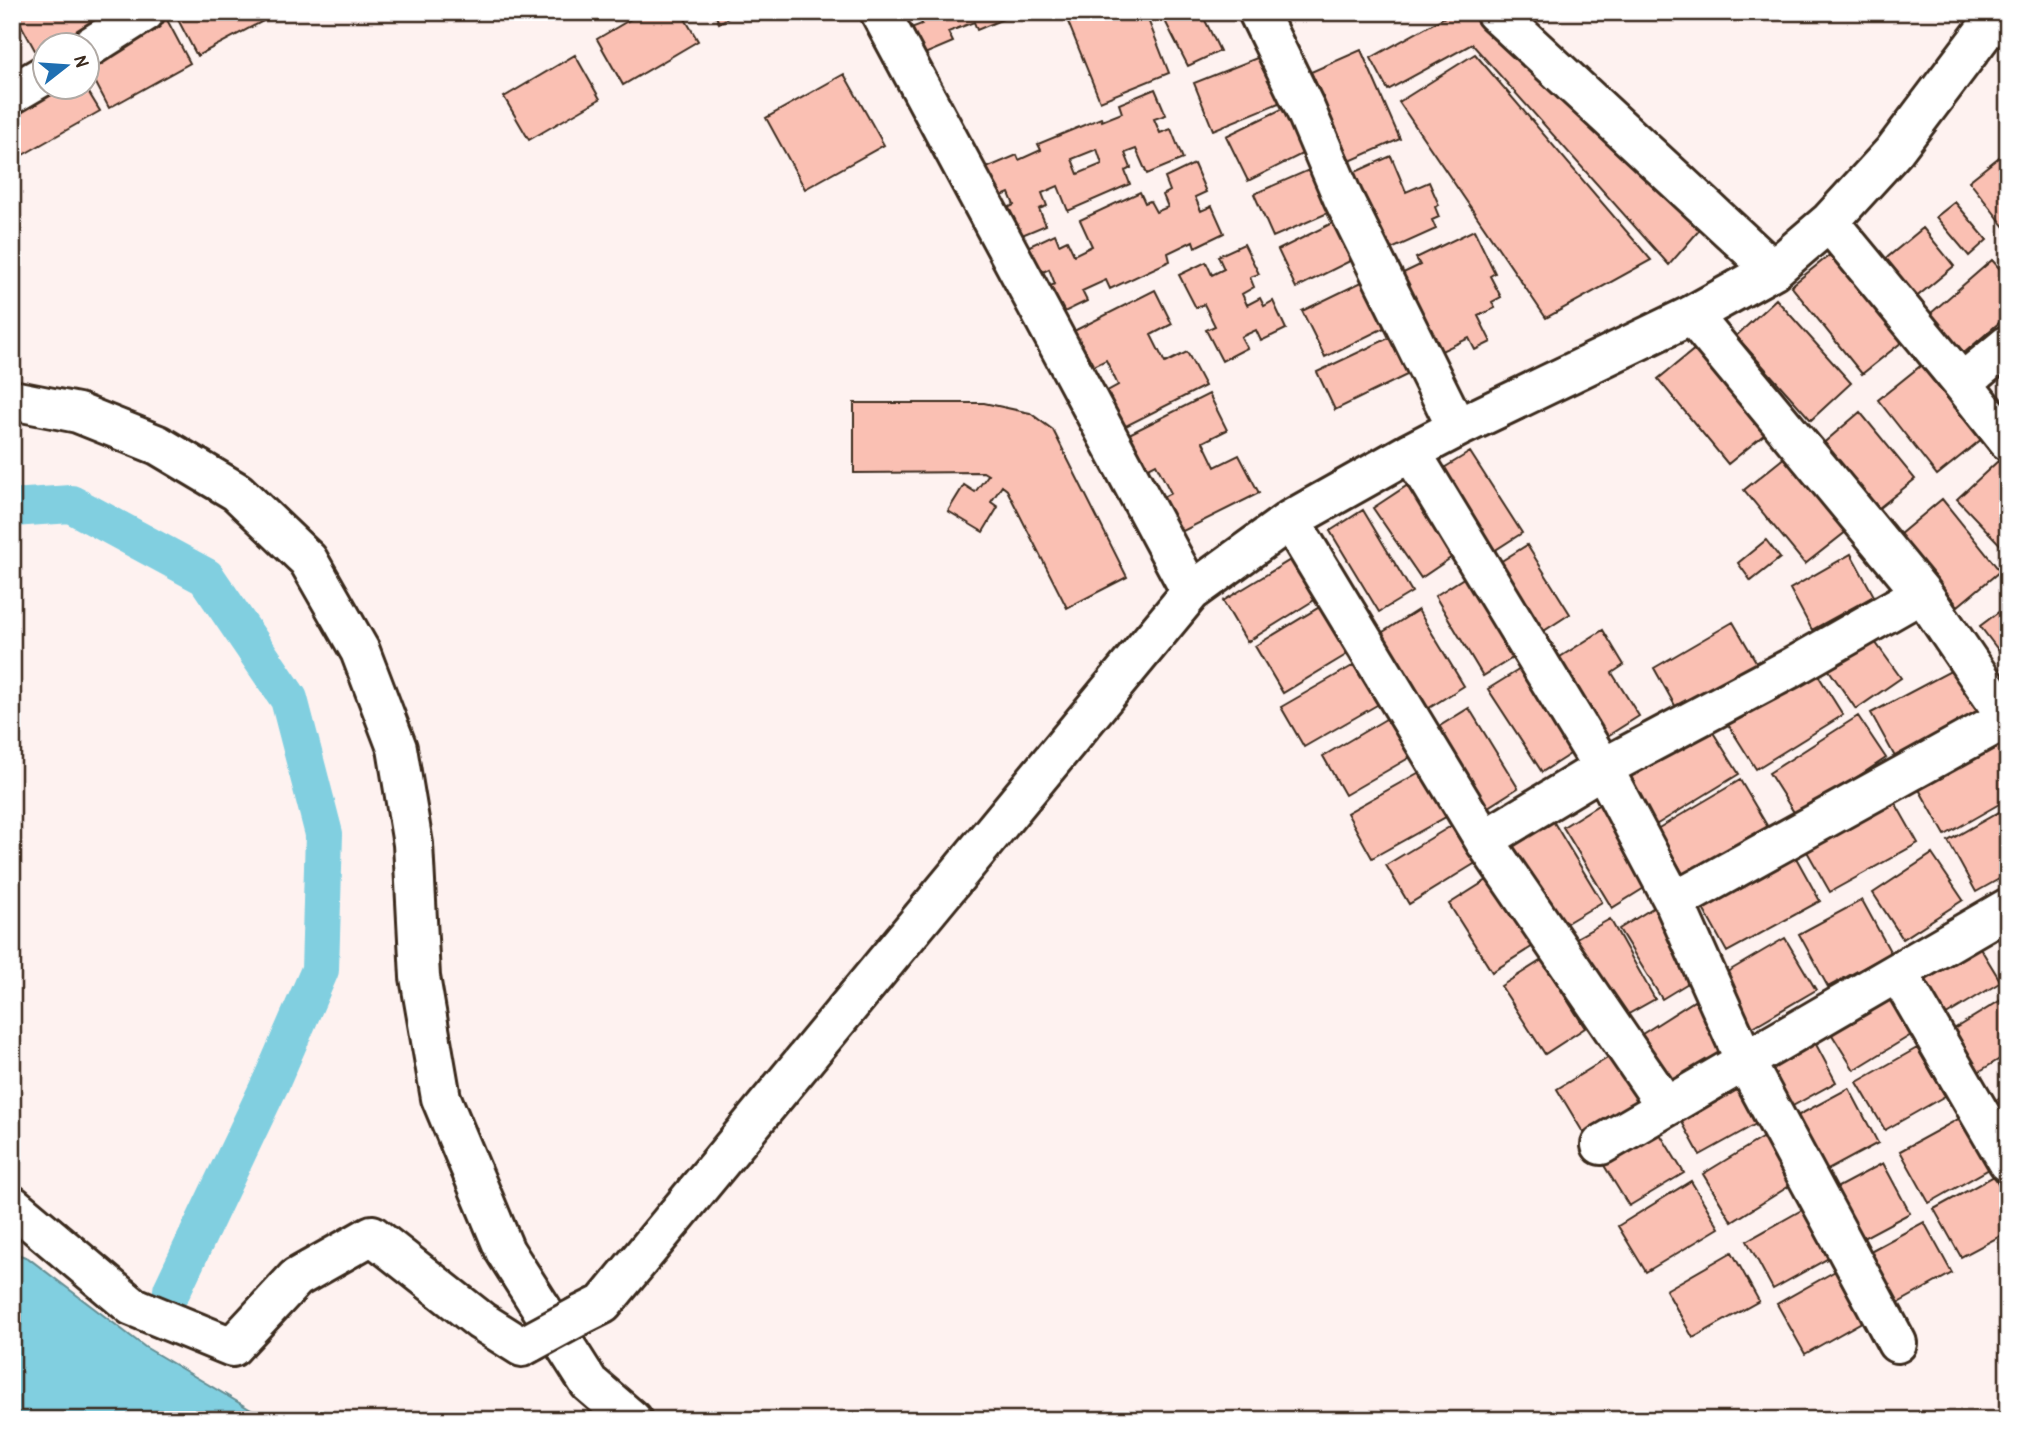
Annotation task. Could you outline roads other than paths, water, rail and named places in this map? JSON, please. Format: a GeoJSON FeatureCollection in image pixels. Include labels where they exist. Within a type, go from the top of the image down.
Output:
{"type":"FeatureCollection","features":[{"type":"Feature","properties":{"kind":"street"},"geometry":{"type":"LineString","coordinates":[[102,39],[145,12]]}},
{"type":"Feature","properties":{"kind":"street"},"geometry":{"type":"LineString","coordinates":[[880,12],[1191,592]]}},
{"type":"Feature","properties":{"kind":"street"},"geometry":{"type":"LineString","coordinates":[[1258,12],[1304,106],[1343,198],[1457,428]]}},
{"type":"Feature","properties":{"kind":"street"},"geometry":{"type":"LineString","coordinates":[[1495,12],[1773,270]]}},
{"type":"Feature","properties":{"kind":"street"},"geometry":{"type":"LineString","coordinates":[[12,1205],[132,1306],[232,1347],[296,1279],[372,1235],[481,1321],[522,1347],[603,1304],[1191,592],[1290,520],[1411,452],[1692,315],[1773,270],[1829,222],[1894,151],[1999,12]]}},
{"type":"Feature","properties":{"kind":"street"},"geometry":{"type":"LineString","coordinates":[[12,94],[32,82]]}},
{"type":"Feature","properties":{"kind":"street"},"geometry":{"type":"LineString","coordinates":[[1829,222],[2008,441]]}},
{"type":"Feature","properties":{"kind":"street"},"geometry":{"type":"LineString","coordinates":[[1674,902],[2007,718],[1922,593],[1692,315]]}},
{"type":"Feature","properties":{"kind":"street"},"geometry":{"type":"LineString","coordinates":[[1962,383],[2008,345]]}},
{"type":"Feature","properties":{"kind":"street"},"geometry":{"type":"LineString","coordinates":[[12,400],[78,413],[158,445],[237,492],[308,560],[360,651],[397,748],[413,844],[420,977],[441,1098],[505,1251],[589,1383],[632,1420]]}},
{"type":"Feature","properties":{"kind":"street"},"geometry":{"type":"LineString","coordinates":[[1411,452],[1603,768],[1674,902],[1745,1061],[1897,1343]]}},
{"type":"Feature","properties":{"kind":"street"},"geometry":{"type":"LineString","coordinates":[[1290,520],[1484,840],[1667,1106]]}},
{"type":"Feature","properties":{"kind":"street"},"geometry":{"type":"LineString","coordinates":[[1484,840],[1603,768],[1791,668],[1922,593]]}},
{"type":"Feature","properties":{"kind":"street"},"geometry":{"type":"LineString","coordinates":[[1601,1145],[2008,908]]}},
{"type":"Feature","properties":{"kind":"street"},"geometry":{"type":"LineString","coordinates":[[1898,973],[2008,1162]]}},
{"type":"Feature","properties":{"kind":"water"},"geometry":{"type":"Polygon","coordinates":[[[12,1252],[28,1258],[145,1347],[268,1420],[12,1420],[12,1252]]]}},
{"type":"Feature","properties":{"kind":"waterway"},"geometry":{"type":"LineString","coordinates":[[12,508],[71,504],[206,577],[289,699],[324,834],[320,970],[272,1080],[172,1290]]}}]}
